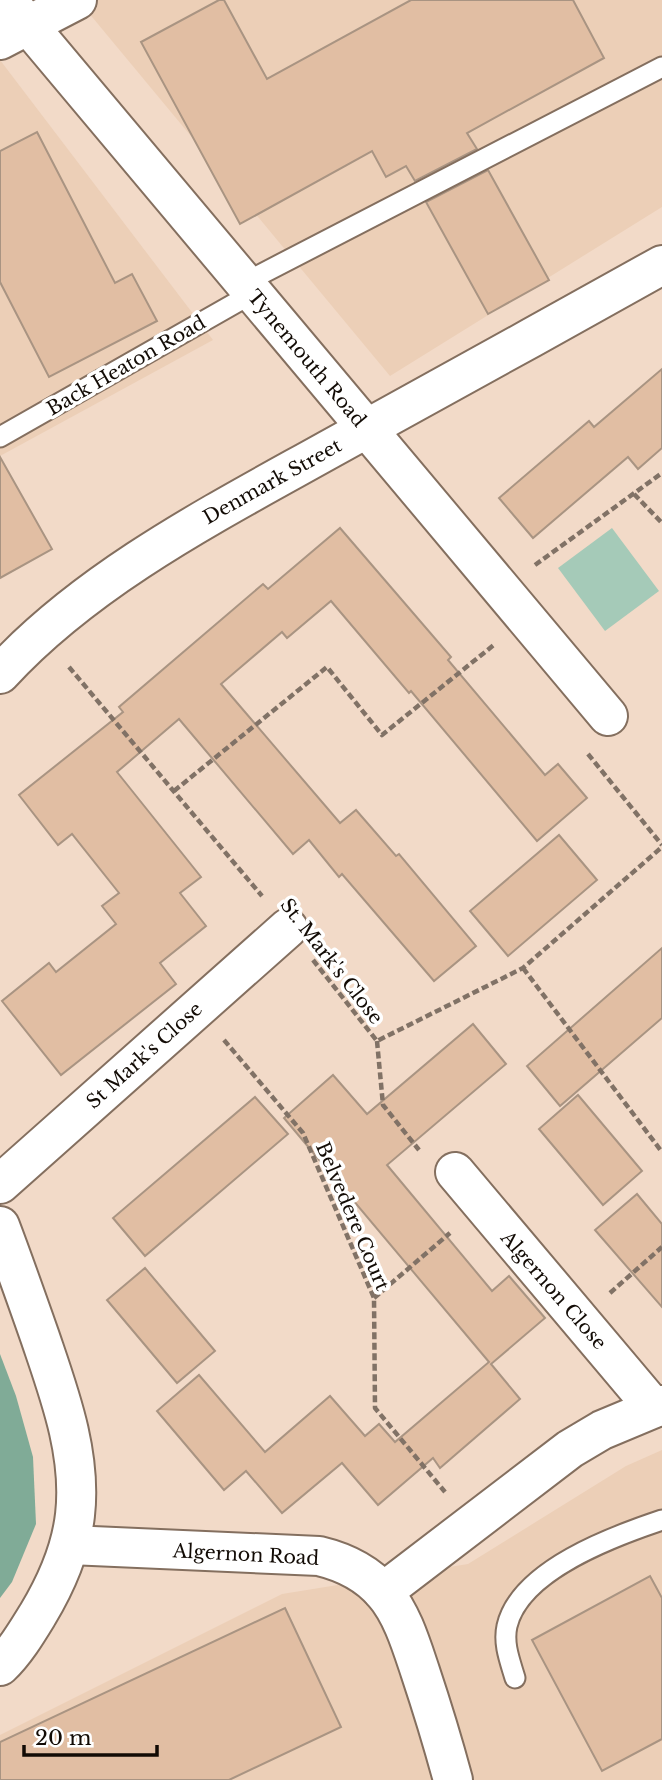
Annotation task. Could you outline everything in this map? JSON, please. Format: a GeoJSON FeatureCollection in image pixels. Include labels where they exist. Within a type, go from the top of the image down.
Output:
{"type":"FeatureCollection","features":[{"type":"Feature","properties":{"kind":"street"},"geometry":{"type":"LineString","coordinates":[[11,22],[77,0]]}},
{"type":"Feature","properties":{"kind":"street","name":"Tynemouth Road"},"geometry":{"type":"LineString","coordinates":[[11,22],[248,288],[608,716]]}},
{"type":"Feature","properties":{"kind":"street","name":"Denmark Street"},"geometry":{"type":"LineString","coordinates":[[0,674],[40,633],[86,597],[194,524],[662,265]]}},
{"type":"Feature","properties":{"kind":"street","name":"St Mark's Close"},"geometry":{"type":"LineString","coordinates":[[0,1184],[288,928]]}},
{"type":"Feature","properties":{"kind":"street","name":"Algernon Close"},"geometry":{"type":"LineString","coordinates":[[455,1172],[659,1411]]}},
{"type":"Feature","properties":{"kind":"street"},"geometry":{"type":"LineString","coordinates":[[0,1226],[64,1411],[73,1448],[76,1488],[70,1545],[59,1574],[23,1638],[0,1666]]}},
{"type":"Feature","properties":{"kind":"street"},"geometry":{"type":"LineString","coordinates":[[383,1592],[570,1449],[602,1430],[659,1411]]}},
{"type":"Feature","properties":{"kind":"street","name":"Algernon Road"},"geometry":{"type":"LineString","coordinates":[[70,1545],[319,1556],[343,1562],[383,1592],[397,1612],[411,1643],[453,1780]]}},
{"type":"Feature","properties":{"kind":"lane","name":"Back Heaton Road"},"geometry":{"type":"LineString","coordinates":[[0,437],[248,288],[662,67]]}},
{"type":"Feature","properties":{"kind":"lane"},"geometry":{"type":"LineString","coordinates":[[515,1678],[505,1646],[507,1625],[515,1607],[529,1590],[585,1550],[662,1520]]}},
{"type":"Feature","properties":{"kind":"path"},"geometry":{"type":"LineString","coordinates":[[502,590],[662,473]]}},
{"type":"Feature","properties":{"kind":"path"},"geometry":{"type":"LineString","coordinates":[[634,494],[662,523]]}},
{"type":"Feature","properties":{"kind":"path"},"geometry":{"type":"LineString","coordinates":[[174,790],[327,667],[382,735],[526,618]]}},
{"type":"Feature","properties":{"kind":"path","name":"St. Mark's Close"},"geometry":{"type":"LineString","coordinates":[[40,633],[288,928],[377,1041],[523,968],[662,846]]}},
{"type":"Feature","properties":{"kind":"path"},"geometry":{"type":"LineString","coordinates":[[608,716],[580,744],[662,846]]}},
{"type":"Feature","properties":{"kind":"path"},"geometry":{"type":"LineString","coordinates":[[523,968],[662,1152]]}},
{"type":"Feature","properties":{"kind":"path","name":"Belvedere Court"},"geometry":{"type":"LineString","coordinates":[[196,1008],[303,1133],[374,1298],[375,1408],[471,1524]]}},
{"type":"Feature","properties":{"kind":"path"},"geometry":{"type":"LineString","coordinates":[[377,1041],[383,1105],[422,1154],[455,1172]]}},
{"type":"Feature","properties":{"kind":"path"},"geometry":{"type":"LineString","coordinates":[[374,1298],[482,1206]]}},
{"type":"Feature","properties":{"kind":"path"},"geometry":{"type":"LineString","coordinates":[[580,1318],[662,1247]]}},
{"type":"Feature","properties":{"kind":"shaded area"},"geometry":{"type":"Polygon","coordinates":[[[78,0],[662,0],[662,207],[390,376],[78,0]]]}},
{"type":"Feature","properties":{"kind":"shaded area"},"geometry":{"type":"Polygon","coordinates":[[[0,60],[213,340],[0,456],[0,60]]]}},
{"type":"Feature","properties":{"kind":"shaded area"},"geometry":{"type":"Polygon","coordinates":[[[662,1450],[662,1780],[0,1780],[0,1735],[282,1594],[468,1564],[626,1466],[662,1450]]]}},
{"type":"Feature","properties":{"kind":"green space"},"geometry":{"type":"Polygon","coordinates":[[[612,528],[659,591],[605,631],[558,568],[612,528]]]}},
{"type":"Feature","properties":{"kind":"green space"},"geometry":{"type":"Polygon","coordinates":[[[0,1354],[16,1396],[33,1457],[36,1524],[12,1582],[0,1598],[0,1354]]]}},
{"type":"Feature","properties":{"kind":"building"},"geometry":{"type":"Polygon","coordinates":[[[219,0],[224,0],[267,79],[411,0],[573,0],[604,58],[467,133],[477,149],[415,181],[406,166],[386,177],[372,151],[240,224],[141,42],[219,0]]]}},
{"type":"Feature","properties":{"kind":"building"},"geometry":{"type":"Polygon","coordinates":[[[37,132],[115,283],[132,274],[157,321],[49,377],[0,282],[0,151],[37,132]]]}},
{"type":"Feature","properties":{"kind":"building"},"geometry":{"type":"Polygon","coordinates":[[[488,170],[549,280],[488,314],[426,202],[488,170]]]}},
{"type":"Feature","properties":{"kind":"building"},"geometry":{"type":"Polygon","coordinates":[[[662,369],[662,448],[638,469],[628,457],[533,538],[499,498],[589,421],[594,427],[662,369]]]}},
{"type":"Feature","properties":{"kind":"building"},"geometry":{"type":"Polygon","coordinates":[[[0,457],[52,549],[0,578],[0,457]]]}},
{"type":"Feature","properties":{"kind":"building"},"geometry":{"type":"Polygon","coordinates":[[[340,528],[451,657],[448,660],[545,775],[558,764],[587,798],[537,841],[331,601],[287,638],[282,632],[221,684],[340,823],[356,810],[396,856],[399,854],[476,946],[434,981],[342,874],[339,877],[309,840],[293,854],[179,719],[117,772],[201,877],[180,893],[206,926],[160,963],[176,984],[61,1075],[2,1001],[49,963],[56,972],[116,924],[102,906],[119,893],[72,834],[58,845],[19,795],[123,712],[119,707],[263,584],[268,589],[340,528]]]}},
{"type":"Feature","properties":{"kind":"building"},"geometry":{"type":"Polygon","coordinates":[[[559,835],[597,880],[508,956],[470,911],[559,835]]]}},
{"type":"Feature","properties":{"kind":"building"},"geometry":{"type":"Polygon","coordinates":[[[662,948],[662,1018],[560,1106],[527,1066],[662,948]]]}},
{"type":"Feature","properties":{"kind":"building"},"geometry":{"type":"Polygon","coordinates":[[[473,1024],[506,1064],[387,1165],[492,1291],[509,1276],[545,1318],[491,1364],[520,1399],[440,1468],[433,1458],[378,1505],[342,1463],[282,1513],[246,1471],[224,1490],[157,1411],[199,1375],[265,1452],[330,1396],[365,1436],[379,1424],[395,1442],[489,1362],[284,1118],[333,1075],[367,1114],[473,1024]]]}},
{"type":"Feature","properties":{"kind":"building"},"geometry":{"type":"Polygon","coordinates":[[[578,1095],[642,1171],[603,1205],[539,1129],[578,1095]]]}},
{"type":"Feature","properties":{"kind":"building"},"geometry":{"type":"Polygon","coordinates":[[[255,1097],[288,1134],[145,1256],[113,1218],[255,1097]]]}},
{"type":"Feature","properties":{"kind":"building"},"geometry":{"type":"Polygon","coordinates":[[[637,1194],[662,1224],[662,1307],[595,1230],[637,1194]]]}},
{"type":"Feature","properties":{"kind":"building"},"geometry":{"type":"Polygon","coordinates":[[[145,1268],[215,1351],[177,1383],[107,1300],[145,1268]]]}},
{"type":"Feature","properties":{"kind":"building"},"geometry":{"type":"Polygon","coordinates":[[[650,1576],[662,1598],[662,1739],[602,1771],[532,1640],[650,1576]]]}},
{"type":"Feature","properties":{"kind":"building"},"geometry":{"type":"Polygon","coordinates":[[[285,1608],[341,1727],[229,1780],[0,1780],[0,1742],[285,1608]]]}}]}
